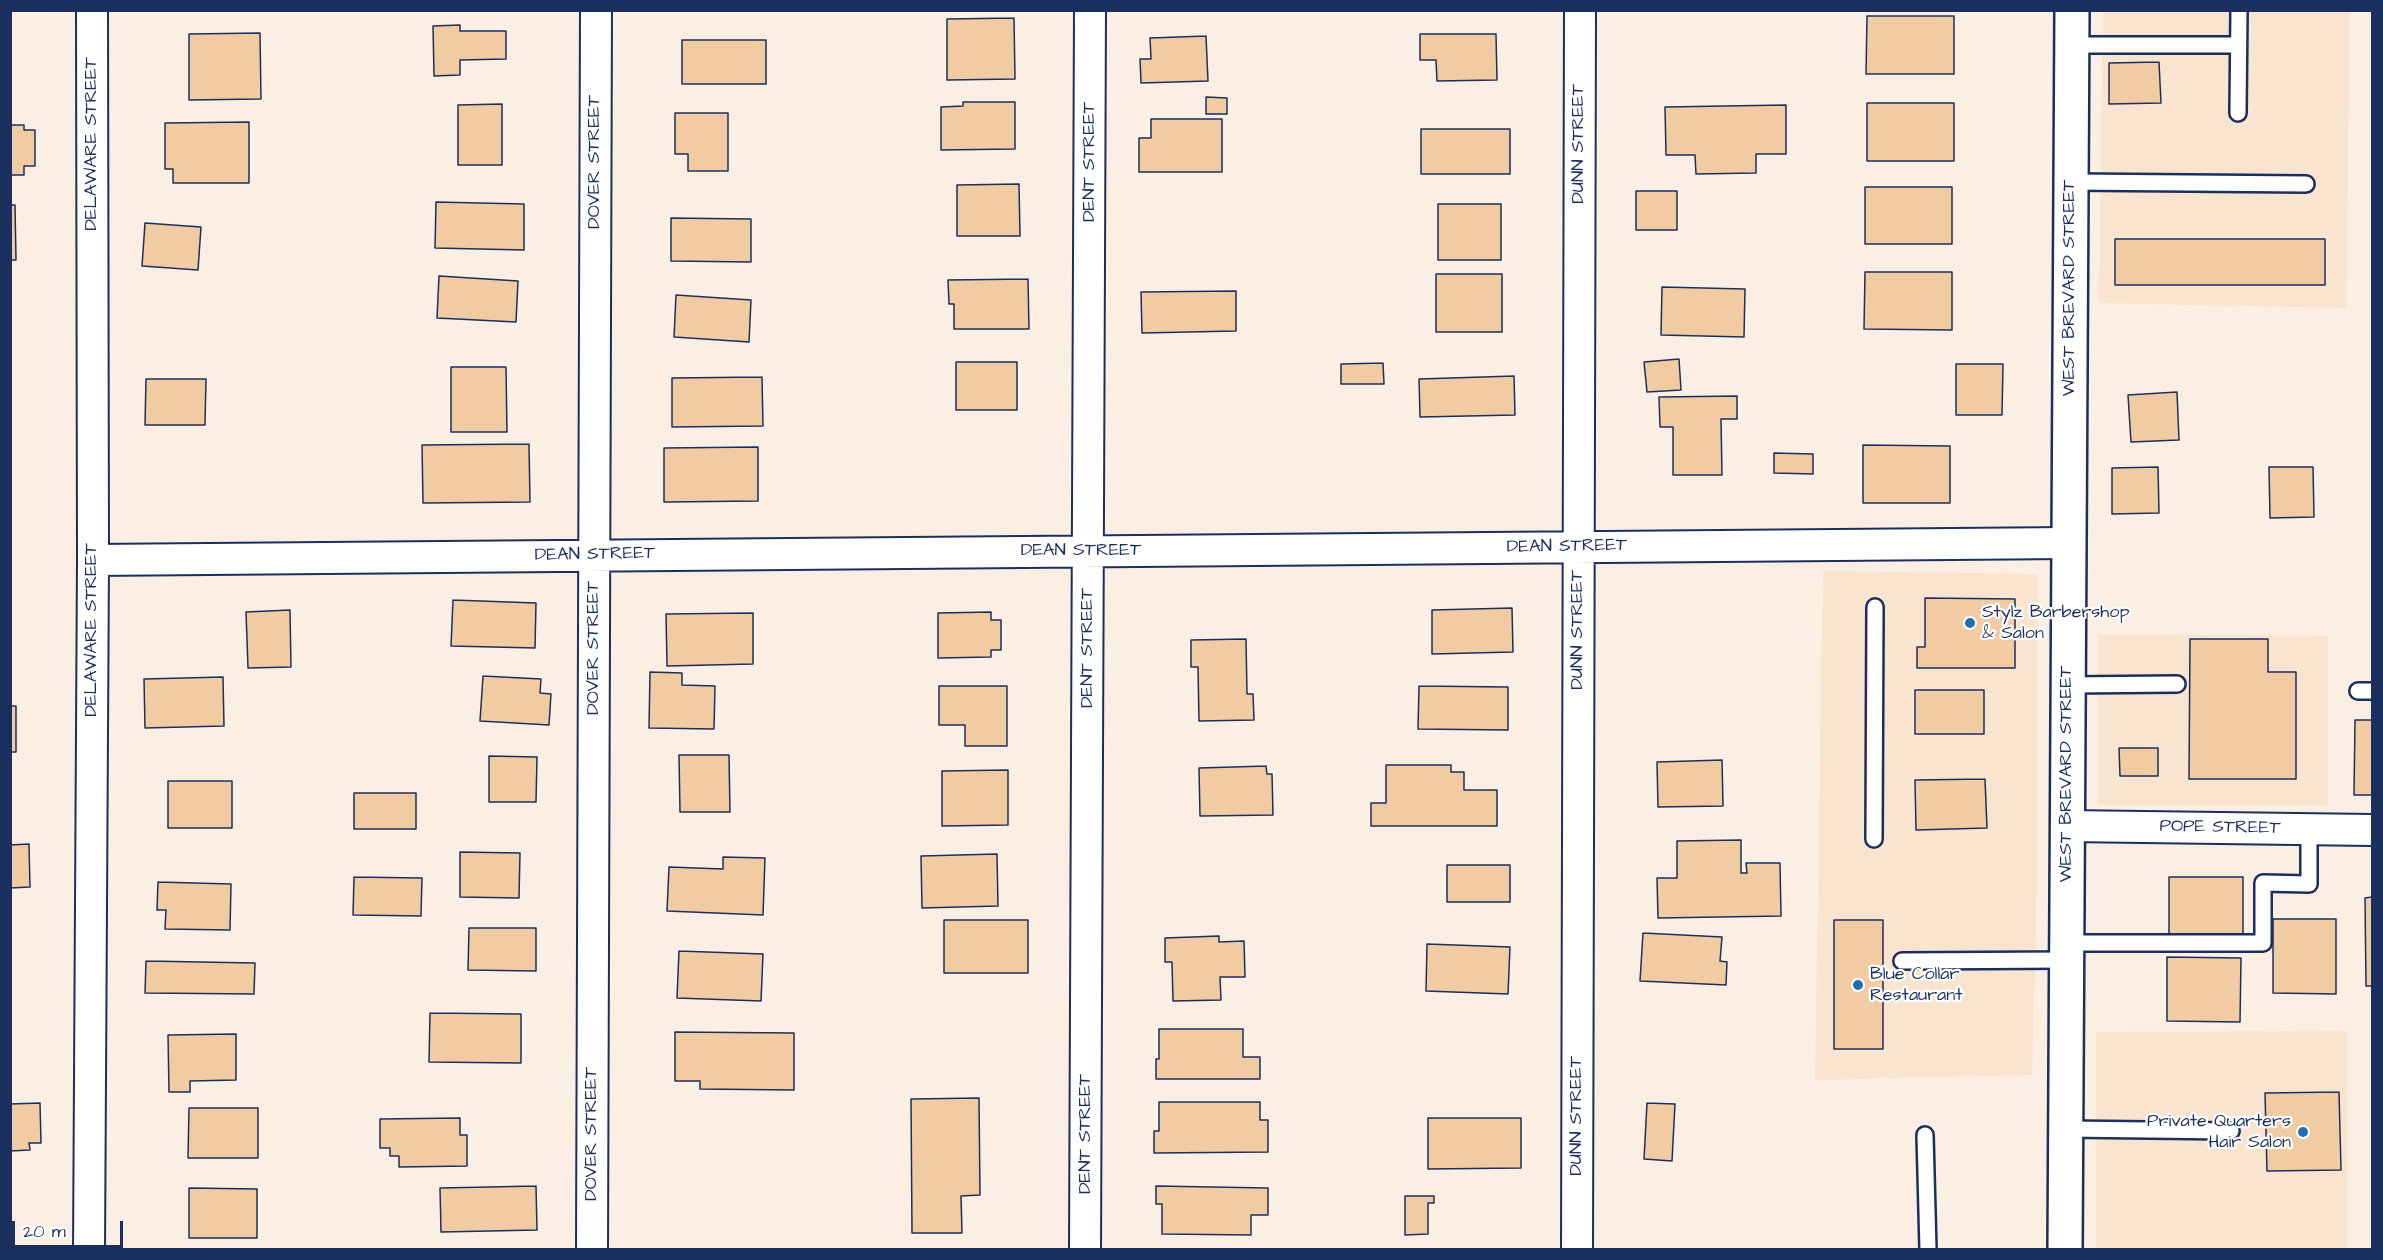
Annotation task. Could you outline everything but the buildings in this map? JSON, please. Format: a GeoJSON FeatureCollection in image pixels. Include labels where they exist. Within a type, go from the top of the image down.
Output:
{"type":"FeatureCollection","features":[{"type":"Feature","properties":{"kind":"street","name":"DELAWARE STREET"},"geometry":{"type":"LineString","coordinates":[[89,1250],[93,560],[92,10]]}},
{"type":"Feature","properties":{"kind":"street","name":"DOVER STREET"},"geometry":{"type":"LineString","coordinates":[[592,1250],[596,10]]}},
{"type":"Feature","properties":{"kind":"street","name":"DENT STREET"},"geometry":{"type":"LineString","coordinates":[[1085,1250],[1090,10]]}},
{"type":"Feature","properties":{"kind":"street","name":"DUNN STREET"},"geometry":{"type":"LineString","coordinates":[[1576,1250],[1580,10]]}},
{"type":"Feature","properties":{"kind":"street","name":"WEST BREVARD STREET"},"geometry":{"type":"LineString","coordinates":[[2065,1250],[2072,10]]}},
{"type":"Feature","properties":{"kind":"street","name":"DEAN STREET"},"geometry":{"type":"LineString","coordinates":[[93,560],[2068,543]]}},
{"type":"Feature","properties":{"kind":"street","name":"POPE STREET"},"geometry":{"type":"LineString","coordinates":[[2067,826],[2373,830]]}},
{"type":"Feature","properties":{"kind":"lane"},"geometry":{"type":"LineString","coordinates":[[2238,113],[2239,10]]}},
{"type":"Feature","properties":{"kind":"lane"},"geometry":{"type":"LineString","coordinates":[[2072,45],[2238,45]]}},
{"type":"Feature","properties":{"kind":"lane"},"geometry":{"type":"LineString","coordinates":[[2071,182],[2306,184]]}},
{"type":"Feature","properties":{"kind":"lane"},"geometry":{"type":"LineString","coordinates":[[1874,839],[1875,607]]}},
{"type":"Feature","properties":{"kind":"lane"},"geometry":{"type":"LineString","coordinates":[[2068,685],[2177,684]]}},
{"type":"Feature","properties":{"kind":"lane"},"geometry":{"type":"LineString","coordinates":[[1902,961],[2066,951],[2263,943],[2263,883],[2309,884],[2309,829]]}},
{"type":"Feature","properties":{"kind":"lane"},"geometry":{"type":"LineString","coordinates":[[2066,1129],[2231,1131]]}},
{"type":"Feature","properties":{"kind":"lane"},"geometry":{"type":"LineString","coordinates":[[1925,1135],[1928,1250]]}},
{"type":"Feature","properties":{"kind":"shaded area"},"geometry":{"type":"Polygon","coordinates":[[[2103,11],[2350,11],[2346,308],[2099,303],[2103,11]]]}},
{"type":"Feature","properties":{"kind":"shaded area"},"geometry":{"type":"Polygon","coordinates":[[[1823,571],[2038,574],[2037,877],[2032,1075],[1815,1080],[1823,571]]]}},
{"type":"Feature","properties":{"kind":"shaded area"},"geometry":{"type":"Polygon","coordinates":[[[2098,634],[2328,636],[2328,806],[2098,805],[2098,634]]]}},
{"type":"Feature","properties":{"kind":"shaded area"},"geometry":{"type":"Polygon","coordinates":[[[2347,1031],[2347,1249],[2096,1249],[2096,1032],[2347,1031]]]}},
{"type":"Feature","properties":{"kind":"place","name":"Stylz Barbershop & Salon"},"geometry":{"type":"Point","coordinates":[1970,623]}},
{"type":"Feature","properties":{"kind":"place","name":"Blue Collar Restaurant"},"geometry":{"type":"Point","coordinates":[1858,985]}},
{"type":"Feature","properties":{"kind":"place","name":"Private Quarters Hair Salon"},"geometry":{"type":"Point","coordinates":[2303,1132]}}]}
